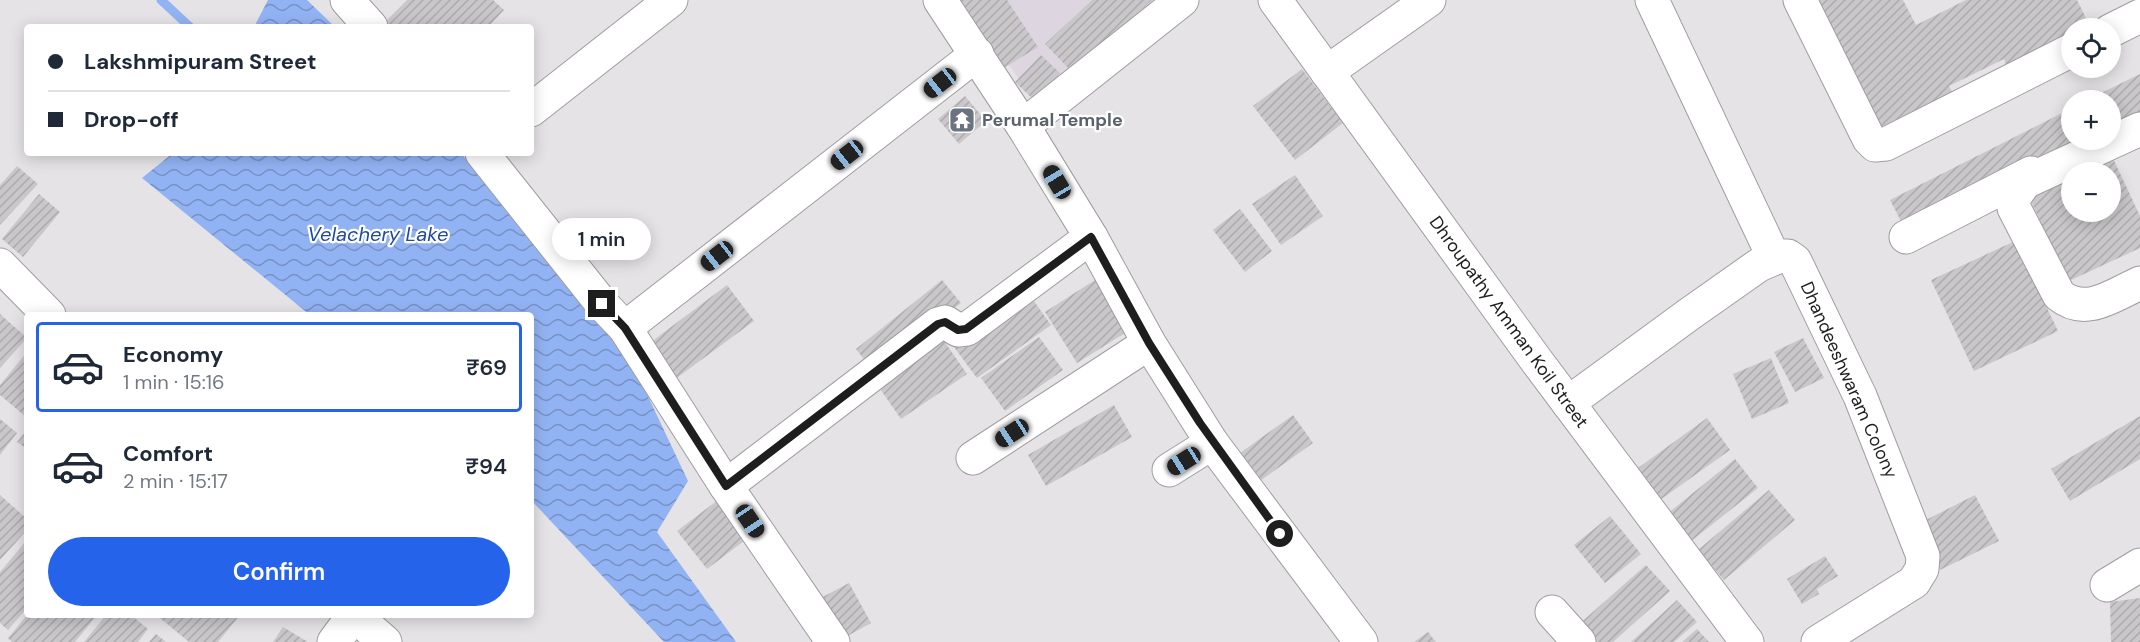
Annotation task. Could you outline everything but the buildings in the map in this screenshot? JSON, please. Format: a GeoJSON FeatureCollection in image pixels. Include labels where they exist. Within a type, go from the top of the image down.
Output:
{"type":"FeatureCollection","features":[{"type":"Feature","properties":{"kind":"street"},"geometry":{"type":"LineString","coordinates":[[534,108],[671,0]]}},
{"type":"Feature","properties":{"kind":"street"},"geometry":{"type":"LineString","coordinates":[[940,0],[1023,126],[1091,237],[1149,343],[1212,443],[1361,642]]}},
{"type":"Feature","properties":{"kind":"street"},"geometry":{"type":"LineString","coordinates":[[1023,126],[1182,0]]}},
{"type":"Feature","properties":{"kind":"street","name":"Dhroupathy Amman Koil Street"},"geometry":{"type":"LineString","coordinates":[[1275,0],[1568,403],[1748,642]]}},
{"type":"Feature","properties":{"kind":"street"},"geometry":{"type":"LineString","coordinates":[[1327,72],[1429,0]]}},
{"type":"Feature","properties":{"kind":"street"},"geometry":{"type":"LineString","coordinates":[[1568,403],[1759,265],[1774,258],[1652,0]]}},
{"type":"Feature","properties":{"kind":"street"},"geometry":{"type":"LineString","coordinates":[[1800,0],[1869,139],[1875,145],[1886,144],[2061,56]]}},
{"type":"Feature","properties":{"kind":"street"},"geometry":{"type":"LineString","coordinates":[[2121,26],[2140,16]]}},
{"type":"Feature","properties":{"kind":"street"},"geometry":{"type":"LineString","coordinates":[[625,328],[977,54]]}},
{"type":"Feature","properties":{"kind":"street"},"geometry":{"type":"LineString","coordinates":[[2121,126],[2140,117]]}},
{"type":"Feature","properties":{"kind":"street"},"geometry":{"type":"LineString","coordinates":[[2140,129],[2025,182],[2013,199],[2014,208],[2059,295],[2066,302],[2090,306],[2140,283]]}},
{"type":"Feature","properties":{"kind":"street"},"geometry":{"type":"LineString","coordinates":[[1906,237],[2076,150]]}},
{"type":"Feature","properties":{"kind":"street"},"geometry":{"type":"LineString","coordinates":[[484,156],[602,304],[625,328],[726,486],[833,642]]}},
{"type":"Feature","properties":{"kind":"street"},"geometry":{"type":"LineString","coordinates":[[726,486],[938,324],[945,322],[958,330],[966,329],[1091,237]]}},
{"type":"Feature","properties":{"kind":"street","name":"Dhandeeshwaram Colony"},"geometry":{"type":"LineString","coordinates":[[1774,258],[1788,256],[1795,261],[1860,396],[1923,556],[1922,569],[1914,582],[1818,642]]}},
{"type":"Feature","properties":{"kind":"street"},"geometry":{"type":"LineString","coordinates":[[0,265],[47,312]]}},
{"type":"Feature","properties":{"kind":"street"},"geometry":{"type":"LineString","coordinates":[[973,458],[1149,343]]}},
{"type":"Feature","properties":{"kind":"street"},"geometry":{"type":"LineString","coordinates":[[1169,470],[1212,443]]}},
{"type":"Feature","properties":{"kind":"street"},"geometry":{"type":"LineString","coordinates":[[2107,585],[2140,565]]}},
{"type":"Feature","properties":{"kind":"street"},"geometry":{"type":"LineString","coordinates":[[1552,612],[1579,642]]}},
{"type":"Feature","properties":{"kind":"street"},"geometry":{"type":"LineString","coordinates":[[334,642],[352,618]]}},
{"type":"Feature","properties":{"kind":"street"},"geometry":{"type":"LineString","coordinates":[[357,618],[384,642]]}},
{"type":"Feature","properties":{"kind":"shaded area"},"geometry":{"type":"Polygon","coordinates":[[[964,0],[1189,0],[1037,105],[964,0]]]}},
{"type":"Feature","properties":{"kind":"water"},"geometry":{"type":"Polygon","coordinates":[[[268,0],[307,0],[332,24],[256,24],[268,0]]]}},
{"type":"Feature","properties":{"kind":"water","name":"Velachery Lake"},"geometry":{"type":"Polygon","coordinates":[[[169,156],[463,156],[623,350],[645,390],[688,481],[657,532],[736,642],[664,642],[534,503],[534,312],[306,312],[142,178],[169,156]]]}},
{"type":"Feature","properties":{"kind":"waterway"},"geometry":{"type":"LineString","coordinates":[[161,0],[187,24]]}},
{"type":"Feature","properties":{"kind":"place","name":"Perumal Temple"},"geometry":{"type":"Point","coordinates":[962,120]}},
{"type":"Feature","properties":{"kind":"route"},"geometry":{"type":"LineString","coordinates":[[602,304],[625,328],[726,486],[938,324],[945,322],[958,330],[966,329],[1091,237],[1149,343],[1212,443],[1280,534]]}}]}
